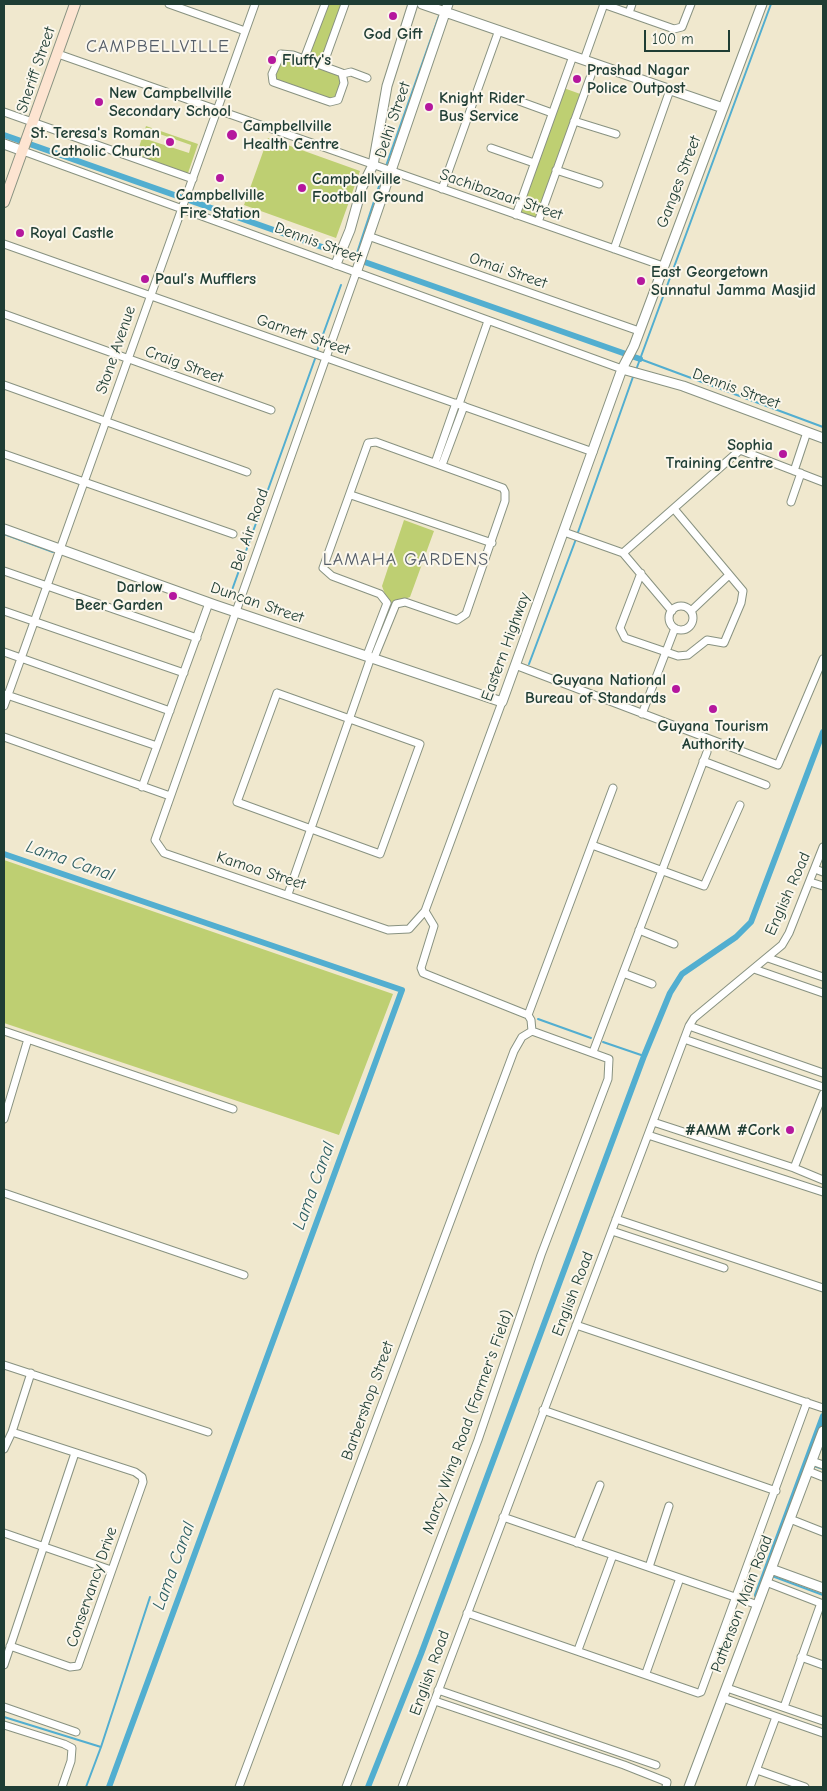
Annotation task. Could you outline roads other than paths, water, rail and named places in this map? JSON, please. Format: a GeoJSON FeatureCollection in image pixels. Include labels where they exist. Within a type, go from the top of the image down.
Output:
{"type":"FeatureCollection","features":[{"type":"Feature","properties":{"kind":"main road","name":"Sheriff Street"},"geometry":{"type":"LineString","coordinates":[[4,202],[76,4]]}},
{"type":"Feature","properties":{"kind":"street"},"geometry":{"type":"LineString","coordinates":[[169,4],[245,31]]}},
{"type":"Feature","properties":{"kind":"street","name":"Stone Avenue"},"geometry":{"type":"LineString","coordinates":[[4,706],[5,694],[34,621],[255,4]]}},
{"type":"Feature","properties":{"kind":"street"},"geometry":{"type":"LineString","coordinates":[[304,59],[324,4]]}},
{"type":"Feature","properties":{"kind":"street"},"geometry":{"type":"LineString","coordinates":[[323,66],[345,4]]}},
{"type":"Feature","properties":{"kind":"street","name":"Delhi Street"},"geometry":{"type":"LineString","coordinates":[[338,265],[362,187],[383,168],[387,86],[413,4]]}},
{"type":"Feature","properties":{"kind":"street"},"geometry":{"type":"LineString","coordinates":[[422,4],[444,9],[723,108]]}},
{"type":"Feature","properties":{"kind":"street"},"geometry":{"type":"LineString","coordinates":[[584,60],[603,4],[678,28],[684,22],[691,4]]}},
{"type":"Feature","properties":{"kind":"street"},"geometry":{"type":"LineString","coordinates":[[629,13],[632,4]]}},
{"type":"Feature","properties":{"kind":"street","name":"Ganges Street"},"geometry":{"type":"LineString","coordinates":[[629,369],[639,331],[762,4]]}},
{"type":"Feature","properties":{"kind":"street","name":"Delhi Street"},"geometry":{"type":"LineString","coordinates":[[354,272],[368,236],[383,168],[444,9]]}},
{"type":"Feature","properties":{"kind":"street"},"geometry":{"type":"LineString","coordinates":[[442,189],[499,30]]}},
{"type":"Feature","properties":{"kind":"street","name":"Sachibazaar Street"},"geometry":{"type":"LineString","coordinates":[[58,54],[664,266]]}},
{"type":"Feature","properties":{"kind":"street"},"geometry":{"type":"LineString","coordinates":[[343,74],[344,83],[340,97],[333,103],[281,86],[272,80],[272,74],[281,54],[304,59],[343,74],[351,72],[368,78]]}},
{"type":"Feature","properties":{"kind":"street"},"geometry":{"type":"LineString","coordinates":[[516,215],[573,56]]}},
{"type":"Feature","properties":{"kind":"street"},"geometry":{"type":"LineString","coordinates":[[538,222],[595,64]]}},
{"type":"Feature","properties":{"kind":"street"},"geometry":{"type":"LineString","coordinates":[[614,249],[670,90]]}},
{"type":"Feature","properties":{"kind":"street"},"geometry":{"type":"LineString","coordinates":[[508,98],[552,113]]}},
{"type":"Feature","properties":{"kind":"street"},"geometry":{"type":"LineString","coordinates":[[4,112],[193,179]]}},
{"type":"Feature","properties":{"kind":"street"},"geometry":{"type":"LineString","coordinates":[[574,121],[616,134]]}},
{"type":"Feature","properties":{"kind":"street","name":"Dennis Street"},"geometry":{"type":"LineString","coordinates":[[4,144],[488,321],[666,380],[823,438]]}},
{"type":"Feature","properties":{"kind":"street"},"geometry":{"type":"LineString","coordinates":[[491,148],[534,163]]}},
{"type":"Feature","properties":{"kind":"street"},"geometry":{"type":"LineString","coordinates":[[556,170],[599,184]]}},
{"type":"Feature","properties":{"kind":"street","name":"Omai Street"},"geometry":{"type":"LineString","coordinates":[[368,236],[639,331]]}},
{"type":"Feature","properties":{"kind":"street","name":"Garnett Street"},"geometry":{"type":"LineString","coordinates":[[4,244],[593,452]]}},
{"type":"Feature","properties":{"kind":"street","name":"Bel Air Road"},"geometry":{"type":"LineString","coordinates":[[170,796],[327,358],[354,272]]}},
{"type":"Feature","properties":{"kind":"street","name":"Craig Street"},"geometry":{"type":"LineString","coordinates":[[4,314],[271,410]]}},
{"type":"Feature","properties":{"kind":"street"},"geometry":{"type":"LineString","coordinates":[[439,464],[488,321]]}},
{"type":"Feature","properties":{"kind":"street","name":"Eastern Highway"},"geometry":{"type":"LineString","coordinates":[[408,929],[425,911],[593,452],[629,369]]}},
{"type":"Feature","properties":{"kind":"street"},"geometry":{"type":"LineString","coordinates":[[4,385],[247,472]]}},
{"type":"Feature","properties":{"kind":"street"},"geometry":{"type":"LineString","coordinates":[[794,470],[807,432]]}},
{"type":"Feature","properties":{"kind":"street"},"geometry":{"type":"LineString","coordinates":[[376,442],[439,464],[493,483],[505,492],[505,501],[492,543],[470,606],[462,619],[449,619],[405,602],[394,606],[387,603],[380,594],[332,576],[323,568],[351,495],[368,443],[376,442]]}},
{"type":"Feature","properties":{"kind":"street"},"geometry":{"type":"LineString","coordinates":[[623,553],[675,510],[740,450],[823,482]]}},
{"type":"Feature","properties":{"kind":"street"},"geometry":{"type":"LineString","coordinates":[[4,454],[234,534]]}},
{"type":"Feature","properties":{"kind":"street"},"geometry":{"type":"LineString","coordinates":[[791,502],[801,473]]}},
{"type":"Feature","properties":{"kind":"street"},"geometry":{"type":"LineString","coordinates":[[351,495],[492,543]]}},
{"type":"Feature","properties":{"kind":"street"},"geometry":{"type":"LineString","coordinates":[[641,574],[621,625],[621,633],[625,638],[666,653],[685,656],[708,640],[724,643],[743,595],[741,588],[675,510]]}},
{"type":"Feature","properties":{"kind":"street","name":"Duncan Street"},"geometry":{"type":"LineString","coordinates":[[4,529],[212,604],[502,702]]}},
{"type":"Feature","properties":{"kind":"street"},"geometry":{"type":"LineString","coordinates":[[564,532],[623,553],[672,611]]}},
{"type":"Feature","properties":{"kind":"street"},"geometry":{"type":"LineString","coordinates":[[4,571],[197,638]]}},
{"type":"Feature","properties":{"kind":"street"},"geometry":{"type":"LineString","coordinates":[[691,611],[729,575]]}},
{"type":"Feature","properties":{"kind":"street"},"geometry":{"type":"LineString","coordinates":[[288,894],[387,603]]}},
{"type":"Feature","properties":{"kind":"street"},"geometry":{"type":"LineString","coordinates":[[142,787],[197,638],[212,604]]}},
{"type":"Feature","properties":{"kind":"street"},"geometry":{"type":"LineString","coordinates":[[370,657],[394,606]]}},
{"type":"Feature","properties":{"kind":"street"},"geometry":{"type":"LineString","coordinates":[[681,606],[691,611],[693,620],[690,626],[685,630],[675,628],[670,620],[672,611],[681,606]]}},
{"type":"Feature","properties":{"kind":"street"},"geometry":{"type":"LineString","coordinates":[[4,611],[184,673]]}},
{"type":"Feature","properties":{"kind":"street"},"geometry":{"type":"LineString","coordinates":[[642,714],[675,628]]}},
{"type":"Feature","properties":{"kind":"street"},"geometry":{"type":"LineString","coordinates":[[4,652],[170,711]]}},
{"type":"Feature","properties":{"kind":"street"},"geometry":{"type":"LineString","coordinates":[[515,665],[778,765],[823,659]]}},
{"type":"Feature","properties":{"kind":"street"},"geometry":{"type":"LineString","coordinates":[[277,693],[349,719],[420,744],[380,854],[237,802],[277,693]]}},
{"type":"Feature","properties":{"kind":"street"},"geometry":{"type":"LineString","coordinates":[[5,694],[157,746]]}},
{"type":"Feature","properties":{"kind":"street"},"geometry":{"type":"LineString","coordinates":[[4,737],[170,796]]}},
{"type":"Feature","properties":{"kind":"street"},"geometry":{"type":"LineString","coordinates":[[425,911],[434,926],[421,968],[423,974],[528,1016],[531,1020],[532,1031],[593,1052],[707,752]]}},
{"type":"Feature","properties":{"kind":"street"},"geometry":{"type":"LineString","coordinates":[[703,761],[766,786]]}},
{"type":"Feature","properties":{"kind":"street"},"geometry":{"type":"LineString","coordinates":[[528,1016],[613,788]]}},
{"type":"Feature","properties":{"kind":"street","name":"Kamoa Street"},"geometry":{"type":"LineString","coordinates":[[170,796],[155,840],[164,853],[288,894],[388,930],[408,929]]}},
{"type":"Feature","properties":{"kind":"street"},"geometry":{"type":"LineString","coordinates":[[592,845],[661,872],[704,886],[740,805]]}},
{"type":"Feature","properties":{"kind":"street","name":"English Road"},"geometry":{"type":"LineString","coordinates":[[405,1787],[466,1613],[689,1026],[694,1018],[782,945],[789,933],[823,847]]}},
{"type":"Feature","properties":{"kind":"street"},"geometry":{"type":"LineString","coordinates":[[815,869],[823,872]]}},
{"type":"Feature","properties":{"kind":"street"},"geometry":{"type":"LineString","coordinates":[[810,882],[823,886]]}},
{"type":"Feature","properties":{"kind":"street"},"geometry":{"type":"LineString","coordinates":[[639,930],[674,944]]}},
{"type":"Feature","properties":{"kind":"street"},"geometry":{"type":"LineString","coordinates":[[768,958],[823,977]]}},
{"type":"Feature","properties":{"kind":"street"},"geometry":{"type":"LineString","coordinates":[[754,969],[823,993]]}},
{"type":"Feature","properties":{"kind":"street"},"geometry":{"type":"LineString","coordinates":[[623,973],[652,984]]}},
{"type":"Feature","properties":{"kind":"street"},"geometry":{"type":"LineString","coordinates":[[689,1026],[823,1073]]}},
{"type":"Feature","properties":{"kind":"street","name":"Barbershop Street"},"geometry":{"type":"LineString","coordinates":[[239,1787],[514,1051],[522,1037],[532,1031]]}},
{"type":"Feature","properties":{"kind":"street"},"geometry":{"type":"LineString","coordinates":[[4,1032],[232,1109]]}},
{"type":"Feature","properties":{"kind":"street"},"geometry":{"type":"LineString","coordinates":[[684,1038],[823,1087]]}},
{"type":"Feature","properties":{"kind":"street"},"geometry":{"type":"LineString","coordinates":[[4,1119],[28,1040]]}},
{"type":"Feature","properties":{"kind":"street","name":"Marcy Wing Road (Farmer's Field)"},"geometry":{"type":"LineString","coordinates":[[346,1787],[478,1440],[541,1254],[608,1079],[609,1059],[593,1052]]}},
{"type":"Feature","properties":{"kind":"street"},"geometry":{"type":"LineString","coordinates":[[794,1168],[823,1094]]}},
{"type":"Feature","properties":{"kind":"street"},"geometry":{"type":"LineString","coordinates":[[653,1122],[794,1168],[823,1180]]}},
{"type":"Feature","properties":{"kind":"street"},"geometry":{"type":"LineString","coordinates":[[648,1135],[823,1192]]}},
{"type":"Feature","properties":{"kind":"street"},"geometry":{"type":"LineString","coordinates":[[4,1193],[244,1275]]}},
{"type":"Feature","properties":{"kind":"street"},"geometry":{"type":"LineString","coordinates":[[616,1219],[823,1288]]}},
{"type":"Feature","properties":{"kind":"street"},"geometry":{"type":"LineString","coordinates":[[612,1231],[721,1267],[722,1254]]}},
{"type":"Feature","properties":{"kind":"street"},"geometry":{"type":"LineString","coordinates":[[576,1325],[823,1408]]}},
{"type":"Feature","properties":{"kind":"street"},"geometry":{"type":"LineString","coordinates":[[4,1365],[208,1432]]}},
{"type":"Feature","properties":{"kind":"street"},"geometry":{"type":"LineString","coordinates":[[4,1449],[12,1432],[31,1374]]}},
{"type":"Feature","properties":{"kind":"street"},"geometry":{"type":"LineString","coordinates":[[466,1613],[646,1673],[698,1693],[701,1692],[807,1402]]}},
{"type":"Feature","properties":{"kind":"street"},"geometry":{"type":"LineString","coordinates":[[544,1410],[776,1491]]}},
{"type":"Feature","properties":{"kind":"street","name":"Pattenson Main Road"},"geometry":{"type":"LineString","coordinates":[[689,1787],[725,1692],[754,1603],[766,1582],[823,1431]]}},
{"type":"Feature","properties":{"kind":"street"},"geometry":{"type":"LineString","coordinates":[[4,1665],[75,1453],[12,1432]]}},
{"type":"Feature","properties":{"kind":"street","name":"Conservancy Drive"},"geometry":{"type":"LineString","coordinates":[[10,1646],[70,1667],[78,1666],[139,1496],[142,1477],[135,1472],[75,1453]]}},
{"type":"Feature","properties":{"kind":"street"},"geometry":{"type":"LineString","coordinates":[[812,1461],[823,1465]]}},
{"type":"Feature","properties":{"kind":"street"},"geometry":{"type":"LineString","coordinates":[[808,1471],[823,1477]]}},
{"type":"Feature","properties":{"kind":"street"},"geometry":{"type":"LineString","coordinates":[[577,1542],[600,1485]]}},
{"type":"Feature","properties":{"kind":"street"},"geometry":{"type":"LineString","coordinates":[[649,1567],[669,1506]]}},
{"type":"Feature","properties":{"kind":"street"},"geometry":{"type":"LineString","coordinates":[[503,1517],[754,1603]]}},
{"type":"Feature","properties":{"kind":"street"},"geometry":{"type":"LineString","coordinates":[[790,1520],[823,1532]]}},
{"type":"Feature","properties":{"kind":"street"},"geometry":{"type":"LineString","coordinates":[[4,1533],[111,1570]]}},
{"type":"Feature","properties":{"kind":"street"},"geometry":{"type":"LineString","coordinates":[[578,1650],[613,1555]]}},
{"type":"Feature","properties":{"kind":"street"},"geometry":{"type":"LineString","coordinates":[[771,1569],[823,1588]]}},
{"type":"Feature","properties":{"kind":"street"},"geometry":{"type":"LineString","coordinates":[[646,1673],[680,1578]]}},
{"type":"Feature","properties":{"kind":"street"},"geometry":{"type":"LineString","coordinates":[[766,1582],[822,1604],[784,1707]]}},
{"type":"Feature","properties":{"kind":"street"},"geometry":{"type":"LineString","coordinates":[[801,1657],[823,1665]]}},
{"type":"Feature","properties":{"kind":"street"},"geometry":{"type":"LineString","coordinates":[[438,1690],[656,1765]]}},
{"type":"Feature","properties":{"kind":"street"},"geometry":{"type":"LineString","coordinates":[[725,1692],[784,1707],[823,1721]]}},
{"type":"Feature","properties":{"kind":"street"},"geometry":{"type":"LineString","coordinates":[[725,1692],[776,1717],[823,1733]]}},
{"type":"Feature","properties":{"kind":"street"},"geometry":{"type":"LineString","coordinates":[[435,1701],[667,1782],[666,1787]]}},
{"type":"Feature","properties":{"kind":"street"},"geometry":{"type":"LineString","coordinates":[[4,1707],[76,1732]]}},
{"type":"Feature","properties":{"kind":"street"},"geometry":{"type":"LineString","coordinates":[[750,1787],[776,1717]]}},
{"type":"Feature","properties":{"kind":"street"},"geometry":{"type":"LineString","coordinates":[[4,1725],[72,1748],[73,1754],[62,1787]]}},
{"type":"Feature","properties":{"kind":"street"},"geometry":{"type":"LineString","coordinates":[[602,1758],[606,1748]]}},
{"type":"Feature","properties":{"kind":"street"},"geometry":{"type":"LineString","coordinates":[[757,1770],[805,1787]]}},
{"type":"Feature","properties":{"kind":"waterway"},"geometry":{"type":"LineString","coordinates":[[636,370],[771,4]]}},
{"type":"Feature","properties":{"kind":"waterway"},"geometry":{"type":"LineString","coordinates":[[386,166],[440,13]]}},
{"type":"Feature","properties":{"kind":"waterway"},"geometry":{"type":"LineString","coordinates":[[4,135],[640,359]]}},
{"type":"Feature","properties":{"kind":"waterway"},"geometry":{"type":"LineString","coordinates":[[355,259],[384,171]]}},
{"type":"Feature","properties":{"kind":"waterway"},"geometry":{"type":"LineString","coordinates":[[317,351],[341,285]]}},
{"type":"Feature","properties":{"kind":"waterway"},"geometry":{"type":"LineString","coordinates":[[232,590],[316,356]]}},
{"type":"Feature","properties":{"kind":"waterway"},"geometry":{"type":"LineString","coordinates":[[640,359],[823,427]]}},
{"type":"Feature","properties":{"kind":"waterway"},"geometry":{"type":"LineString","coordinates":[[577,535],[634,374]]}},
{"type":"Feature","properties":{"kind":"waterway"},"geometry":{"type":"LineString","coordinates":[[4,534],[53,552]]}},
{"type":"Feature","properties":{"kind":"waterway"},"geometry":{"type":"LineString","coordinates":[[529,664],[576,539]]}},
{"type":"Feature","properties":{"kind":"waterway"},"geometry":{"type":"LineString","coordinates":[[368,1787],[421,1654],[644,1056],[670,993],[682,974],[736,937],[751,922],[823,732]]}},
{"type":"Feature","properties":{"kind":"waterway","name":"Lama Canal"},"geometry":{"type":"LineString","coordinates":[[4,854],[402,990],[109,1787]]}},
{"type":"Feature","properties":{"kind":"waterway"},"geometry":{"type":"LineString","coordinates":[[538,1019],[591,1038]]}},
{"type":"Feature","properties":{"kind":"waterway"},"geometry":{"type":"LineString","coordinates":[[603,1042],[644,1056]]}},
{"type":"Feature","properties":{"kind":"waterway"},"geometry":{"type":"LineString","coordinates":[[757,1595],[823,1416]]}},
{"type":"Feature","properties":{"kind":"waterway"},"geometry":{"type":"LineString","coordinates":[[814,1466],[823,1469]]}},
{"type":"Feature","properties":{"kind":"waterway"},"geometry":{"type":"LineString","coordinates":[[772,1576],[823,1595]]}},
{"type":"Feature","properties":{"kind":"waterway"},"geometry":{"type":"LineString","coordinates":[[86,1787],[150,1597]]}},
{"type":"Feature","properties":{"kind":"waterway"},"geometry":{"type":"LineString","coordinates":[[4,1717],[101,1747]]}},
{"type":"Feature","properties":{"kind":"place","name":"God Gift"},"geometry":{"type":"Point","coordinates":[393,16]}},
{"type":"Feature","properties":{"kind":"place","name":"Fluffy's"},"geometry":{"type":"Point","coordinates":[272,60]}},
{"type":"Feature","properties":{"kind":"place","name":"Prashad Nagar Police Outpost"},"geometry":{"type":"Point","coordinates":[577,79]}},
{"type":"Feature","properties":{"kind":"place","name":"New Campbellville Secondary School"},"geometry":{"type":"Point","coordinates":[99,102]}},
{"type":"Feature","properties":{"kind":"place","name":"Knight Rider Bus Service"},"geometry":{"type":"Point","coordinates":[429,107]}},
{"type":"Feature","properties":{"kind":"place","name":"Campbellville Health Centre"},"geometry":{"type":"Point","coordinates":[232,135]}},
{"type":"Feature","properties":{"kind":"place","name":"St. Teresa's Roman Catholic Church"},"geometry":{"type":"Point","coordinates":[170,142]}},
{"type":"Feature","properties":{"kind":"place","name":"Campbellville Fire Station"},"geometry":{"type":"Point","coordinates":[220,178]}},
{"type":"Feature","properties":{"kind":"place","name":"Campbellville Football Ground"},"geometry":{"type":"Point","coordinates":[302,188]}},
{"type":"Feature","properties":{"kind":"place","name":"Royal Castle"},"geometry":{"type":"Point","coordinates":[20,233]}},
{"type":"Feature","properties":{"kind":"place","name":"Paul’s Mufflers"},"geometry":{"type":"Point","coordinates":[145,279]}},
{"type":"Feature","properties":{"kind":"place","name":"East Georgetown Sunnatul Jamma Masjid"},"geometry":{"type":"Point","coordinates":[641,281]}},
{"type":"Feature","properties":{"kind":"place","name":"Sophia Training Centre"},"geometry":{"type":"Point","coordinates":[783,454]}},
{"type":"Feature","properties":{"kind":"place","name":"Darlow Beer Garden"},"geometry":{"type":"Point","coordinates":[173,596]}},
{"type":"Feature","properties":{"kind":"place","name":"Guyana National Bureau of Standards"},"geometry":{"type":"Point","coordinates":[676,689]}},
{"type":"Feature","properties":{"kind":"place","name":"Guyana Tourism Authority"},"geometry":{"type":"Point","coordinates":[713,709]}},
{"type":"Feature","properties":{"kind":"place","name":"#AMM #Cork"},"geometry":{"type":"Point","coordinates":[790,1130]}},
{"type":"Feature","properties":{"kind":"district","name":"CAMPBELLVILLE"},"geometry":{"type":"Point","coordinates":[158,47]}},
{"type":"Feature","properties":{"kind":"district","name":"LAMAHA GARDENS"},"geometry":{"type":"Point","coordinates":[406,560]}}]}
